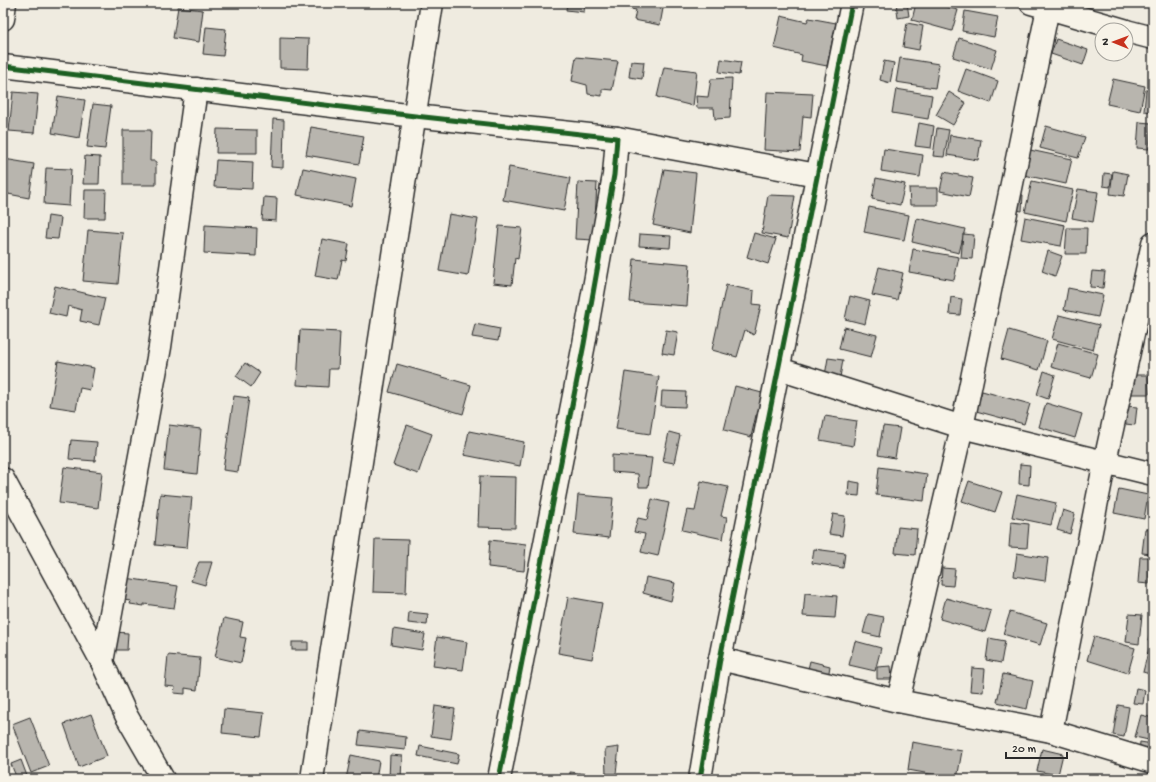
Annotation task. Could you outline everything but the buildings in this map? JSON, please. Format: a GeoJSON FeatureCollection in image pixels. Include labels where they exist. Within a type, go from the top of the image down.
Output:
{"type":"FeatureCollection","features":[{"type":"Feature","properties":{"kind":"street"},"geometry":{"type":"LineString","coordinates":[[3,19],[4,3]]}},
{"type":"Feature","properties":{"kind":"street"},"geometry":{"type":"LineString","coordinates":[[312,779],[432,3]]}},
{"type":"Feature","properties":{"kind":"street"},"geometry":{"type":"LineString","coordinates":[[700,779],[720,659],[852,3]]}},
{"type":"Feature","properties":{"kind":"street"},"geometry":{"type":"LineString","coordinates":[[898,701],[962,427],[1039,6],[1096,22]]}},
{"type":"Feature","properties":{"kind":"street"},"geometry":{"type":"LineString","coordinates":[[1134,33],[1153,38]]}},
{"type":"Feature","properties":{"kind":"street"},"geometry":{"type":"LineString","coordinates":[[3,66],[415,116],[617,138],[817,175]]}},
{"type":"Feature","properties":{"kind":"street"},"geometry":{"type":"LineString","coordinates":[[102,662],[160,347],[196,89]]}},
{"type":"Feature","properties":{"kind":"street"},"geometry":{"type":"LineString","coordinates":[[499,779],[580,367],[614,175],[617,138]]}},
{"type":"Feature","properties":{"kind":"street"},"geometry":{"type":"LineString","coordinates":[[1051,731],[1105,462],[1153,243]]}},
{"type":"Feature","properties":{"kind":"street"},"geometry":{"type":"LineString","coordinates":[[779,369],[962,427],[1153,474]]}},
{"type":"Feature","properties":{"kind":"street"},"geometry":{"type":"LineString","coordinates":[[3,479],[102,662],[126,715],[163,779]]}},
{"type":"Feature","properties":{"kind":"street"},"geometry":{"type":"LineString","coordinates":[[720,659],[898,701],[1051,731],[1153,762]]}},
{"type":"Feature","properties":{"kind":"cycle path"},"geometry":{"type":"LineString","coordinates":[[700,779],[720,659],[852,3]]}},
{"type":"Feature","properties":{"kind":"cycle path"},"geometry":{"type":"LineString","coordinates":[[3,66],[415,116],[617,138],[614,175],[584,344],[499,779]]}}]}
